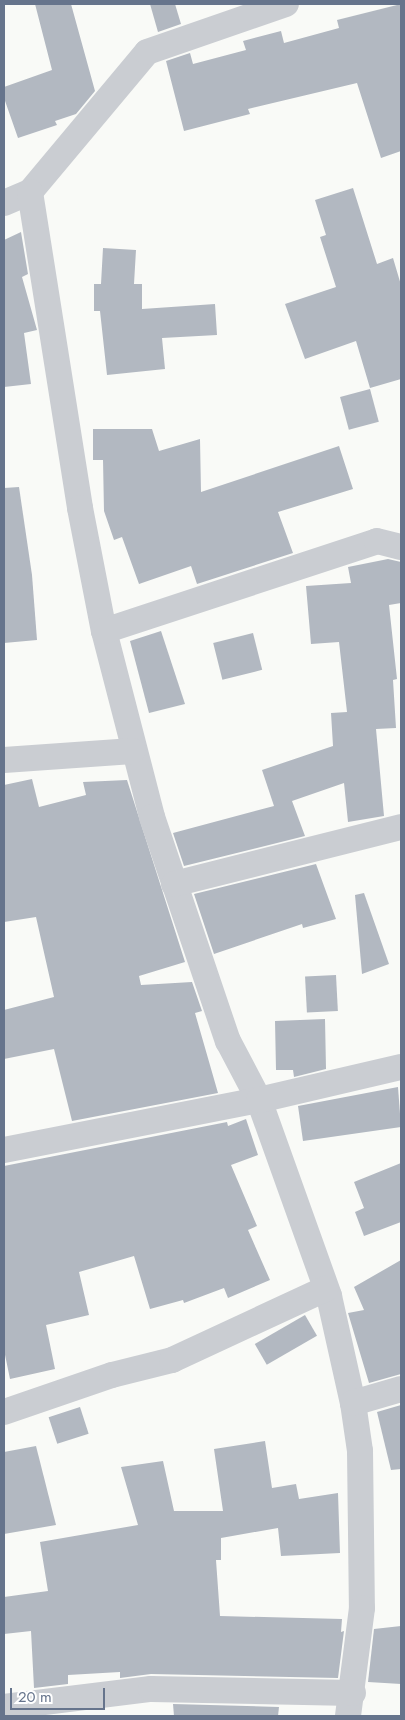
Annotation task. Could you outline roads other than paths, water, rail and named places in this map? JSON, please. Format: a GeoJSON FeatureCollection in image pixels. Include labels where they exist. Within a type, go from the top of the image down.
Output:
{"type":"FeatureCollection","features":[{"type":"Feature","properties":{"kind":"street"},"geometry":{"type":"LineString","coordinates":[[4,203],[30,192],[147,52],[286,4]]}},
{"type":"Feature","properties":{"kind":"street"},"geometry":{"type":"LineString","coordinates":[[4,1707],[152,1689],[350,1705],[362,1608],[360,1451],[353,1403],[329,1296],[259,1100],[228,1041],[174,884],[133,751],[104,631],[80,508],[30,192]]}},
{"type":"Feature","properties":{"kind":"street"},"geometry":{"type":"LineString","coordinates":[[104,631],[377,541],[401,547]]}},
{"type":"Feature","properties":{"kind":"street"},"geometry":{"type":"LineString","coordinates":[[4,760],[133,751]]}},
{"type":"Feature","properties":{"kind":"street"},"geometry":{"type":"LineString","coordinates":[[174,884],[401,827]]}},
{"type":"Feature","properties":{"kind":"street"},"geometry":{"type":"LineString","coordinates":[[4,1150],[259,1100],[401,1067]]}},
{"type":"Feature","properties":{"kind":"street"},"geometry":{"type":"LineString","coordinates":[[4,1412],[112,1375],[172,1360],[325,1289]]}},
{"type":"Feature","properties":{"kind":"street"},"geometry":{"type":"LineString","coordinates":[[353,1403],[401,1390]]}}]}
